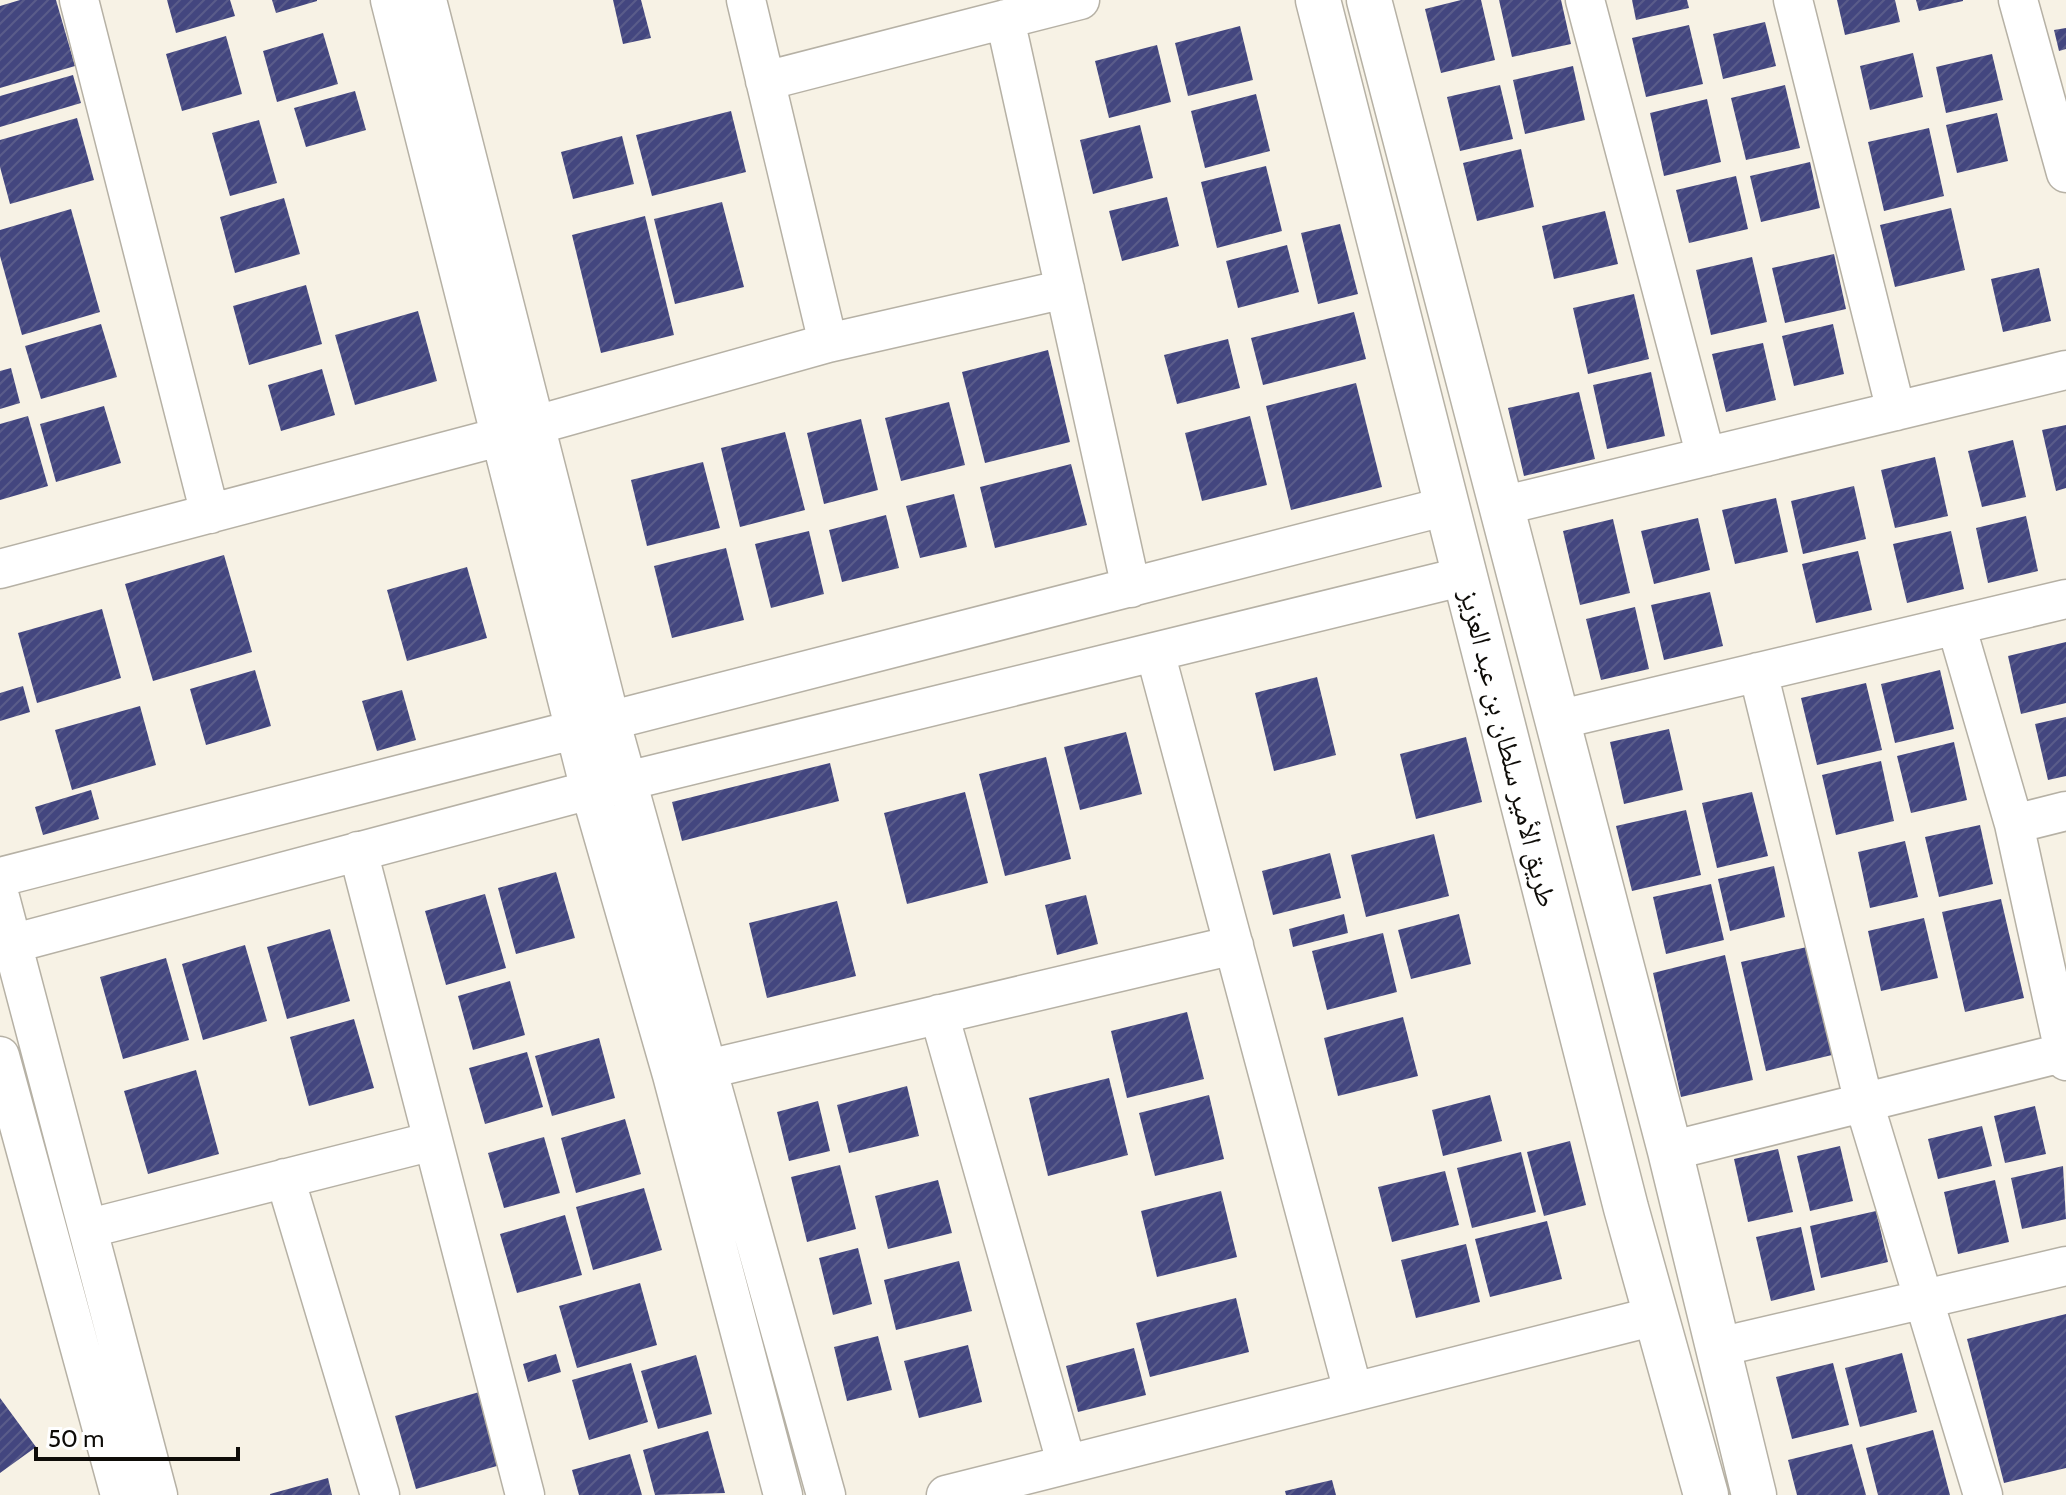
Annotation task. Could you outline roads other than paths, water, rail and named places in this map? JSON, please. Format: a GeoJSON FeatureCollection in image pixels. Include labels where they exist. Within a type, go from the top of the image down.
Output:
{"type":"FeatureCollection","features":[{"type":"Feature","properties":{"kind":"main road","name":"طريق الأمير سلطان بن عبد العزيز"},"geometry":{"type":"LineString","coordinates":[[1318,0],[1655,1316],[1702,1488]]}},
{"type":"Feature","properties":{"kind":"main road","name":"طريق الأمير سلطان بن عبد العزيز"},"geometry":{"type":"LineString","coordinates":[[1369,0],[1670,1151],[1754,1495]]}},
{"type":"Feature","properties":{"kind":"street"},"geometry":{"type":"LineString","coordinates":[[79,0],[210,514]]}},
{"type":"Feature","properties":{"kind":"street"},"geometry":{"type":"LineString","coordinates":[[390,0],[519,431]]}},
{"type":"Feature","properties":{"kind":"street"},"geometry":{"type":"LineString","coordinates":[[427,0],[519,431],[593,726],[590,790],[672,1075],[783,1495]]}},
{"type":"Feature","properties":{"kind":"street"},"geometry":{"type":"LineString","coordinates":[[746,0],[828,343]]}},
{"type":"Feature","properties":{"kind":"street"},"geometry":{"type":"LineString","coordinates":[[765,81],[1080,0]]}},
{"type":"Feature","properties":{"kind":"street"},"geometry":{"type":"LineString","coordinates":[[1585,0],[1706,457]]}},
{"type":"Feature","properties":{"kind":"street"},"geometry":{"type":"LineString","coordinates":[[1793,0],[1896,411]]}},
{"type":"Feature","properties":{"kind":"street"},"geometry":{"type":"LineString","coordinates":[[2029,2],[2066,173]]}},
{"type":"Feature","properties":{"kind":"street"},"geometry":{"type":"LineString","coordinates":[[1005,19],[1131,588]]}},
{"type":"Feature","properties":{"kind":"street"},"geometry":{"type":"LineString","coordinates":[[0,569],[519,431],[828,343],[1065,289]]}},
{"type":"Feature","properties":{"kind":"street"},"geometry":{"type":"LineString","coordinates":[[1501,506],[2066,370]]}},
{"type":"Feature","properties":{"kind":"street"},"geometry":{"type":"LineString","coordinates":[[0,877],[1447,506]]}},
{"type":"Feature","properties":{"kind":"street"},"geometry":{"type":"LineString","coordinates":[[6,945],[590,790],[1465,576]]}},
{"type":"Feature","properties":{"kind":"street"},"geometry":{"type":"LineString","coordinates":[[1557,720],[2066,599]]}},
{"type":"Feature","properties":{"kind":"street"},"geometry":{"type":"LineString","coordinates":[[1670,1151],[2065,1055],[2014,824],[1956,625]]}},
{"type":"Feature","properties":{"kind":"street"},"geometry":{"type":"LineString","coordinates":[[1155,652],[1353,1391]]}},
{"type":"Feature","properties":{"kind":"street"},"geometry":{"type":"LineString","coordinates":[[1758,672],[1864,1103],[1921,1300],[1983,1495]]}},
{"type":"Feature","properties":{"kind":"street"},"geometry":{"type":"LineString","coordinates":[[593,726],[627,781],[826,1495]]}},
{"type":"Feature","properties":{"kind":"street"},"geometry":{"type":"LineString","coordinates":[[2014,824],[2066,811]]}},
{"type":"Feature","properties":{"kind":"street"},"geometry":{"type":"LineString","coordinates":[[358,851],[525,1495]]}},
{"type":"Feature","properties":{"kind":"street"},"geometry":{"type":"LineString","coordinates":[[0,897],[6,945],[90,1228],[158,1495]]}},
{"type":"Feature","properties":{"kind":"street"},"geometry":{"type":"LineString","coordinates":[[708,1069],[1234,945]]}},
{"type":"Feature","properties":{"kind":"street"},"geometry":{"type":"LineString","coordinates":[[939,1014],[1066,1462]]}},
{"type":"Feature","properties":{"kind":"street"},"geometry":{"type":"LineString","coordinates":[[0,1056],[120,1495]]}},
{"type":"Feature","properties":{"kind":"street"},"geometry":{"type":"LineString","coordinates":[[90,1228],[433,1141]]}},
{"type":"Feature","properties":{"kind":"street"},"geometry":{"type":"LineString","coordinates":[[285,1178],[380,1495]]}},
{"type":"Feature","properties":{"kind":"street"},"geometry":{"type":"LineString","coordinates":[[1719,1347],[2066,1266]]}},
{"type":"Feature","properties":{"kind":"street"},"geometry":{"type":"LineString","coordinates":[[946,1495],[1066,1462],[1655,1316]]}}]}
